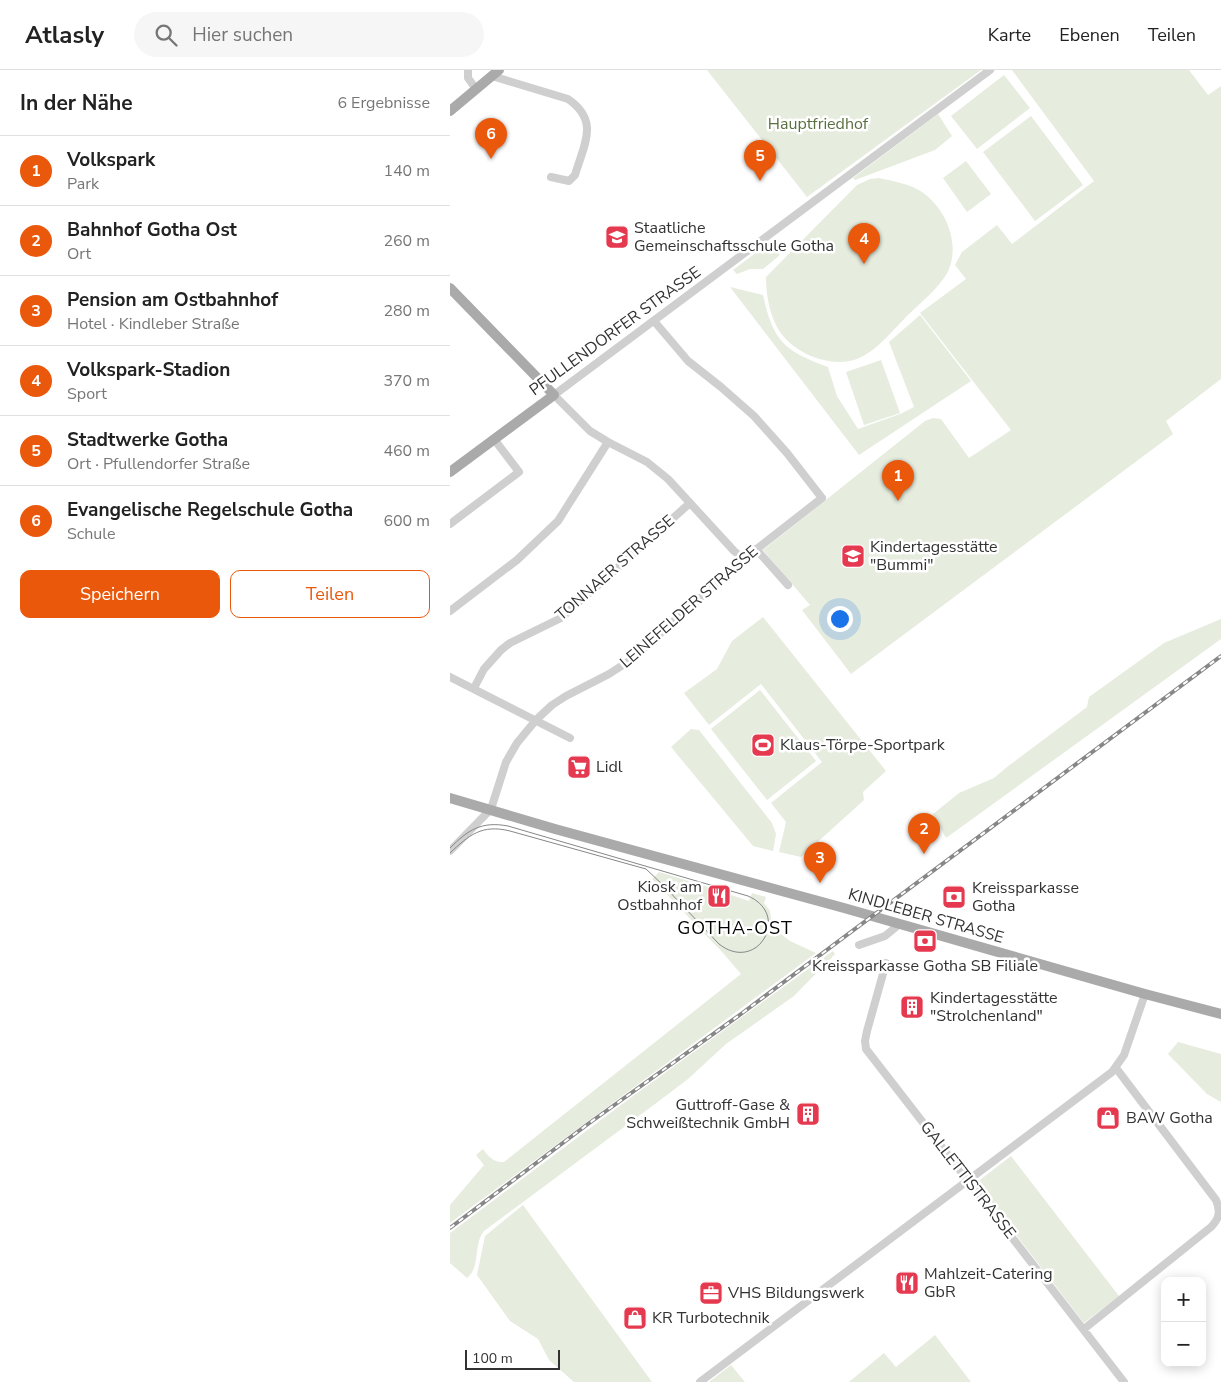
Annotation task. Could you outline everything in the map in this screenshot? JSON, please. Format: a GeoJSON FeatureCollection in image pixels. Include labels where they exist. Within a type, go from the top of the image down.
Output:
{"type":"FeatureCollection","features":[{"type":"Feature","properties":{"kind":"main road"},"geometry":{"type":"LineString","coordinates":[[450,111],[496,73]]}},
{"type":"Feature","properties":{"kind":"main road"},"geometry":{"type":"LineString","coordinates":[[450,288],[554,395]]}},
{"type":"Feature","properties":{"kind":"main road","name":"PFULLENDORFER STRASSE"},"geometry":{"type":"LineString","coordinates":[[450,472],[554,395]]}},
{"type":"Feature","properties":{"kind":"main road","name":"KINDLEBER STRASSE"},"geometry":{"type":"LineString","coordinates":[[450,798],[555,829],[1221,1014]]}},
{"type":"Feature","properties":{"kind":"street"},"geometry":{"type":"LineString","coordinates":[[468,70],[468,78],[476,89]]}},
{"type":"Feature","properties":{"kind":"street","name":"PFULLENDORFER STRASSE"},"geometry":{"type":"LineString","coordinates":[[554,395],[990,70]]}},
{"type":"Feature","properties":{"kind":"street"},"geometry":{"type":"LineString","coordinates":[[496,73],[568,99],[578,106],[587,120],[588,129],[575,175],[569,181],[552,177]]}},
{"type":"Feature","properties":{"kind":"street","name":"LEINEFELDER STRASSE"},"geometry":{"type":"LineString","coordinates":[[491,809],[506,762],[517,743],[536,720],[566,696],[609,674],[629,661],[744,559],[822,498],[787,453],[754,416],[722,387],[688,361],[654,321]]}},
{"type":"Feature","properties":{"kind":"street"},"geometry":{"type":"LineString","coordinates":[[554,395],[590,430],[608,442],[647,462],[668,479],[734,551],[744,559]]}},
{"type":"Feature","properties":{"kind":"street"},"geometry":{"type":"LineString","coordinates":[[450,524],[519,472],[494,439]]}},
{"type":"Feature","properties":{"kind":"street"},"geometry":{"type":"LineString","coordinates":[[450,611],[517,560],[558,521],[608,442]]}},
{"type":"Feature","properties":{"kind":"street","name":"TONNAER STRASSE"},"geometry":{"type":"LineString","coordinates":[[474,688],[484,669],[501,650],[510,643],[561,618],[690,503]]}},
{"type":"Feature","properties":{"kind":"street"},"geometry":{"type":"LineString","coordinates":[[756,550],[788,585]]}},
{"type":"Feature","properties":{"kind":"street"},"geometry":{"type":"LineString","coordinates":[[450,677],[570,738]]}},
{"type":"Feature","properties":{"kind":"street"},"geometry":{"type":"LineString","coordinates":[[450,851],[487,816],[491,809]]}},
{"type":"Feature","properties":{"kind":"street"},"geometry":{"type":"LineString","coordinates":[[859,945],[885,936],[896,927]]}},
{"type":"Feature","properties":{"kind":"street","name":"GALLETTISTRASSE"},"geometry":{"type":"LineString","coordinates":[[886,963],[867,1031],[866,1049],[1124,1382]]}},
{"type":"Feature","properties":{"kind":"street"},"geometry":{"type":"LineString","coordinates":[[700,1382],[969,1181],[1116,1068],[1124,1055],[1145,994]]}},
{"type":"Feature","properties":{"kind":"street"},"geometry":{"type":"LineString","coordinates":[[1084,1329],[1210,1228],[1219,1218],[1220,1212],[1216,1200],[1116,1068]]}},
{"type":"Feature","properties":{"kind":"green space","name":"Hauptfriedhof"},"geometry":{"type":"Polygon","coordinates":[[[707,70],[981,70],[807,197],[707,70]]]}},
{"type":"Feature","properties":{"kind":"green space"},"geometry":{"type":"Polygon","coordinates":[[[1012,70],[1189,70],[1208,95],[1221,86],[1221,379],[1166,421],[1173,434],[851,674],[802,610],[810,605],[763,550],[925,421],[933,418],[941,419],[969,458],[1011,430],[920,313],[966,279],[955,265],[962,252],[997,225],[1012,244],[1094,181],[1012,70]]]}},
{"type":"Feature","properties":{"kind":"green space"},"geometry":{"type":"Polygon","coordinates":[[[1004,75],[1030,108],[977,149],[951,116],[1004,75]]]}},
{"type":"Feature","properties":{"kind":"green space"},"geometry":{"type":"Polygon","coordinates":[[[938,114],[952,136],[935,150],[855,180],[853,178],[938,114]]]}},
{"type":"Feature","properties":{"kind":"green space"},"geometry":{"type":"Polygon","coordinates":[[[1031,116],[1083,185],[1035,221],[983,152],[1031,116]]]}},
{"type":"Feature","properties":{"kind":"green space"},"geometry":{"type":"Polygon","coordinates":[[[966,161],[991,194],[967,212],[943,178],[966,161]]]}},
{"type":"Feature","properties":{"kind":"green space"},"geometry":{"type":"Polygon","coordinates":[[[879,178],[917,189],[930,199],[944,216],[953,247],[949,269],[930,294],[871,351],[857,359],[846,362],[822,360],[800,350],[782,335],[771,314],[766,277],[857,185],[870,179],[879,178]]]}},
{"type":"Feature","properties":{"kind":"green space"},"geometry":{"type":"Polygon","coordinates":[[[769,243],[780,255],[763,269],[750,269],[737,274],[733,270],[769,243]]]}},
{"type":"Feature","properties":{"kind":"green space"},"geometry":{"type":"Polygon","coordinates":[[[730,287],[763,295],[771,323],[776,334],[783,342],[801,355],[828,367],[837,396],[858,429],[914,407],[889,342],[920,315],[971,381],[859,455],[730,287]]]}},
{"type":"Feature","properties":{"kind":"green space"},"geometry":{"type":"Polygon","coordinates":[[[881,360],[900,413],[864,425],[846,372],[881,360]]]}},
{"type":"Feature","properties":{"kind":"green space"},"geometry":{"type":"Polygon","coordinates":[[[763,617],[886,771],[863,792],[864,800],[801,857],[779,852],[786,822],[771,803],[822,762],[761,684],[709,725],[684,693],[717,669],[732,641],[763,617]]]}},
{"type":"Feature","properties":{"kind":"green space"},"geometry":{"type":"Polygon","coordinates":[[[1221,619],[1221,639],[946,838],[933,814],[959,793],[994,778],[1087,707],[1089,697],[1164,643],[1221,619]]]}},
{"type":"Feature","properties":{"kind":"green space","name":"Klaus-Törpe-Sportpark"},"geometry":{"type":"Polygon","coordinates":[[[760,690],[816,761],[767,800],[711,729],[760,690]]]}},
{"type":"Feature","properties":{"kind":"green space"},"geometry":{"type":"Polygon","coordinates":[[[691,729],[699,730],[772,823],[776,834],[773,851],[753,846],[671,747],[691,729]]]}},
{"type":"Feature","properties":{"kind":"green space"},"geometry":{"type":"Polygon","coordinates":[[[659,872],[715,889],[714,897],[723,900],[725,893],[749,901],[752,893],[766,897],[764,903],[770,911],[772,927],[790,941],[816,953],[450,1223],[450,1205],[484,1165],[476,1155],[483,1149],[492,1159],[497,1162],[504,1162],[741,974],[652,879],[659,872]]]}},
{"type":"Feature","properties":{"kind":"green space"},"geometry":{"type":"Polygon","coordinates":[[[833,951],[835,954],[794,996],[726,1044],[688,1079],[484,1231],[479,1242],[474,1268],[467,1278],[450,1263],[450,1233],[629,1099],[833,951]]]}},
{"type":"Feature","properties":{"kind":"green space"},"geometry":{"type":"Polygon","coordinates":[[[1178,1042],[1221,1054],[1221,1102],[1207,1094],[1168,1054],[1178,1042]]]}},
{"type":"Feature","properties":{"kind":"green space"},"geometry":{"type":"Polygon","coordinates":[[[1011,1156],[1119,1296],[1084,1323],[976,1183],[1011,1156]]]}},
{"type":"Feature","properties":{"kind":"green space"},"geometry":{"type":"Polygon","coordinates":[[[523,1205],[652,1382],[574,1382],[549,1360],[538,1339],[510,1321],[477,1275],[485,1236],[523,1205]]]}},
{"type":"Feature","properties":{"kind":"green space"},"geometry":{"type":"Polygon","coordinates":[[[935,1335],[971,1382],[849,1382],[884,1353],[896,1367],[935,1335]]]}},
{"type":"Feature","properties":{"kind":"green space"},"geometry":{"type":"Polygon","coordinates":[[[731,1365],[745,1382],[709,1382],[731,1365]]]}},
{"type":"Feature","properties":{"kind":"tram line"},"geometry":{"type":"LineString","coordinates":[[450,848],[463,836],[476,828],[490,825],[508,826],[748,896],[761,905],[767,916],[768,927],[764,938],[756,947],[746,952],[733,951],[719,944],[646,869],[510,831],[500,829],[484,830],[470,836],[450,853]]}},
{"type":"Feature","properties":{"kind":"railway"},"geometry":{"type":"LineString","coordinates":[[450,1228],[588,1124],[741,1014],[1221,656]]}},
{"type":"Feature","properties":{"kind":"place","name":"Evangelische Regelschule Gotha"},"geometry":{"type":"Point","coordinates":[491,159]}},
{"type":"Feature","properties":{"kind":"place","name":"Stadtwerke Gotha"},"geometry":{"type":"Point","coordinates":[760,181]}},
{"type":"Feature","properties":{"kind":"place","name":"Staatliche Gemeinschaftsschule Gotha"},"geometry":{"type":"Point","coordinates":[617,237]}},
{"type":"Feature","properties":{"kind":"place","name":"Volkspark-Stadion"},"geometry":{"type":"Point","coordinates":[864,264]}},
{"type":"Feature","properties":{"kind":"place","name":"Volkspark"},"geometry":{"type":"Point","coordinates":[898,501]}},
{"type":"Feature","properties":{"kind":"place","name":"Kindertagesstätte \"Bummi\""},"geometry":{"type":"Point","coordinates":[853,556]}},
{"type":"Feature","properties":{"kind":"place","name":"Klaus-Törpe-Sportpark"},"geometry":{"type":"Point","coordinates":[763,745]}},
{"type":"Feature","properties":{"kind":"place","name":"Lidl"},"geometry":{"type":"Point","coordinates":[579,767]}},
{"type":"Feature","properties":{"kind":"place","name":"Bahnhof Gotha Ost"},"geometry":{"type":"Point","coordinates":[924,854]}},
{"type":"Feature","properties":{"kind":"place","name":"Pension am Ostbahnhof"},"geometry":{"type":"Point","coordinates":[820,883]}},
{"type":"Feature","properties":{"kind":"place","name":"Kiosk am Ostbahnhof"},"geometry":{"type":"Point","coordinates":[719,896]}},
{"type":"Feature","properties":{"kind":"place","name":"Kreissparkasse Gotha"},"geometry":{"type":"Point","coordinates":[954,897]}},
{"type":"Feature","properties":{"kind":"place","name":"Kreissparkasse Gotha SB Filiale"},"geometry":{"type":"Point","coordinates":[925,941]}},
{"type":"Feature","properties":{"kind":"place","name":"Kindertagesstätte \"Strolchenland\""},"geometry":{"type":"Point","coordinates":[912,1007]}},
{"type":"Feature","properties":{"kind":"place","name":"Guttroff-Gase & Schweißtechnik GmbH"},"geometry":{"type":"Point","coordinates":[808,1114]}},
{"type":"Feature","properties":{"kind":"place","name":"BAW Gotha"},"geometry":{"type":"Point","coordinates":[1108,1118]}},
{"type":"Feature","properties":{"kind":"place","name":"Mahlzeit-Catering GbR"},"geometry":{"type":"Point","coordinates":[907,1283]}},
{"type":"Feature","properties":{"kind":"place","name":"VHS Bildungswerk"},"geometry":{"type":"Point","coordinates":[711,1293]}},
{"type":"Feature","properties":{"kind":"place","name":"KR Turbotechnik"},"geometry":{"type":"Point","coordinates":[635,1318]}},
{"type":"Feature","properties":{"kind":"district","name":"GOTHA-OST"},"geometry":{"type":"Point","coordinates":[735,928]}}]}
